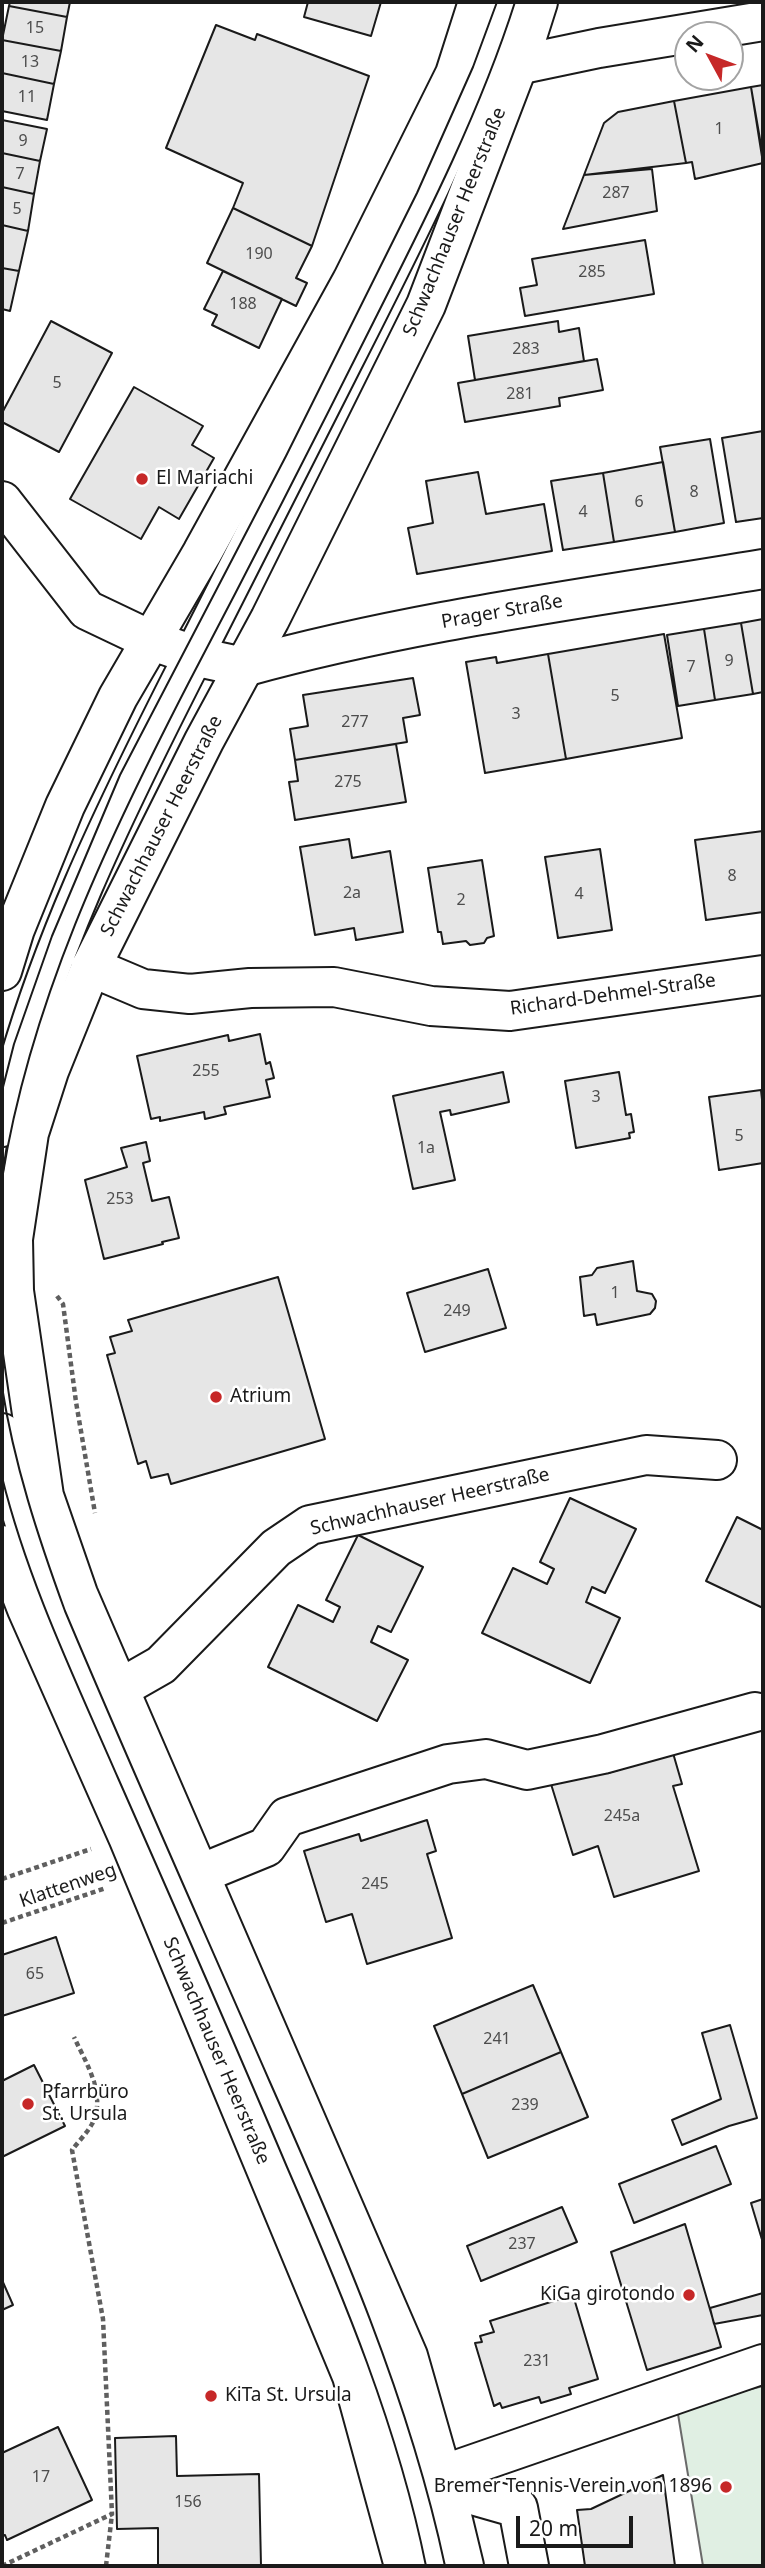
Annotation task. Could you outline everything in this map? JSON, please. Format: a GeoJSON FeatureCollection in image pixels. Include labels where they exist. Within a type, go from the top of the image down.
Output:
{"type":"FeatureCollection","features":[{"type":"Feature","properties":{"kind":"main road"},"geometry":{"type":"LineString","coordinates":[[2,971],[15,929],[65,806],[118,696],[202,553],[352,281],[454,74],[478,2]]}},
{"type":"Feature","properties":{"kind":"main road"},"geometry":{"type":"LineString","coordinates":[[2,1127],[13,1079],[58,946],[107,828],[383,283],[481,73],[506,2]]}},
{"type":"Feature","properties":{"kind":"main road","name":"Schwachhauser Heerstraße"},"geometry":{"type":"LineString","coordinates":[[464,2566],[442,2475],[408,2357],[78,1594],[44,1496],[14,1291],[13,1239],[29,1133],[49,1072],[91,967],[426,305],[518,65],[538,2]]}},
{"type":"Feature","properties":{"kind":"main road"},"geometry":{"type":"LineString","coordinates":[[518,65],[599,48],[763,21]]}},
{"type":"Feature","properties":{"kind":"main road"},"geometry":{"type":"LineString","coordinates":[[2,501],[87,610],[150,640],[194,656],[244,667]]}},
{"type":"Feature","properties":{"kind":"main road","name":"Prager Straße"},"geometry":{"type":"LineString","coordinates":[[244,667],[324,645],[447,621],[763,569]]}},
{"type":"Feature","properties":{"kind":"main road","name":"Richard-Dehmel-Straße"},"geometry":{"type":"LineString","coordinates":[[91,967],[144,989],[190,994],[250,988],[334,987],[431,1006],[510,1011],[763,975]]}},
{"type":"Feature","properties":{"kind":"main road"},"geometry":{"type":"LineString","coordinates":[[2,1433],[24,1523],[53,1607],[373,2347],[430,2535],[435,2566]]}},
{"type":"Feature","properties":{"kind":"main road","name":"Schwachhauser Heerstraße"},"geometry":{"type":"LineString","coordinates":[[119,1689],[161,1665],[276,1548],[310,1525],[646,1455],[717,1460]]}},
{"type":"Feature","properties":{"kind":"main road","name":"Schwachhauser Heerstraße"},"geometry":{"type":"LineString","coordinates":[[2,1545],[27,1609],[128,1838],[352,2376],[404,2566]]}},
{"type":"Feature","properties":{"kind":"main road"},"geometry":{"type":"LineString","coordinates":[[200,1874],[266,1847],[288,1817],[448,1764],[486,1759],[527,1770],[603,1755],[755,1712]]}},
{"type":"Feature","properties":{"kind":"main road"},"geometry":{"type":"LineString","coordinates":[[442,2475],[763,2364]]}},
{"type":"Feature","properties":{"kind":"main road"},"geometry":{"type":"LineString","coordinates":[[442,2475],[469,2494],[518,2508],[529,2566]]}},
{"type":"Feature","properties":{"kind":"path","name":"Klattenweg"},"geometry":{"type":"LineString","coordinates":[[2,1879],[128,1838]]}},
{"type":"Feature","properties":{"kind":"path","name":"Klattenweg"},"geometry":{"type":"LineString","coordinates":[[2,1923],[143,1875]]}},
{"type":"Feature","properties":{"kind":"path"},"geometry":{"type":"LineString","coordinates":[[74,2037],[95,2084],[98,2105],[92,2124],[72,2150],[103,2319],[112,2514],[106,2566]]}},
{"type":"Feature","properties":{"kind":"path"},"geometry":{"type":"LineString","coordinates":[[2,2566],[112,2514]]}},
{"type":"Feature","properties":{"kind":"green space","name":"Bremer Tennis-Verein von 1896"},"geometry":{"type":"Polygon","coordinates":[[[763,2386],[763,2566],[703,2566],[677,2408],[763,2386]]]}},
{"type":"Feature","properties":{"kind":"building"},"geometry":{"type":"Polygon","coordinates":[[[10,2],[70,2],[67,17],[9,6],[10,2]]]}},
{"type":"Feature","properties":{"kind":"building"},"geometry":{"type":"Polygon","coordinates":[[[308,2],[381,2],[371,36],[304,17],[308,2]]]}},
{"type":"Feature","properties":{"kind":"building"},"geometry":{"type":"Polygon","coordinates":[[[9,6],[67,17],[61,51],[2,40],[9,6]]]}},
{"type":"Feature","properties":{"kind":"building"},"geometry":{"type":"Polygon","coordinates":[[[216,25],[255,40],[257,34],[369,76],[312,246],[233,208],[243,183],[166,148],[216,25]]]}},
{"type":"Feature","properties":{"kind":"building"},"geometry":{"type":"Polygon","coordinates":[[[2,40],[61,51],[54,84],[2,73],[2,40]]]}},
{"type":"Feature","properties":{"kind":"building"},"geometry":{"type":"Polygon","coordinates":[[[2,73],[54,84],[47,120],[2,111],[2,73]]]}},
{"type":"Feature","properties":{"kind":"building"},"geometry":{"type":"Polygon","coordinates":[[[763,85],[763,157],[751,87],[763,85]]]}},
{"type":"Feature","properties":{"kind":"building"},"geometry":{"type":"Polygon","coordinates":[[[751,87],[763,163],[695,179],[692,162],[686,163],[674,101],[729,91],[744,91],[744,88],[751,87]]]}},
{"type":"Feature","properties":{"kind":"building"},"geometry":{"type":"Polygon","coordinates":[[[674,101],[686,163],[584,175],[604,123],[618,112],[674,101]]]}},
{"type":"Feature","properties":{"kind":"building"},"geometry":{"type":"Polygon","coordinates":[[[2,120],[47,129],[40,161],[2,153],[2,120]]]}},
{"type":"Feature","properties":{"kind":"building"},"geometry":{"type":"Polygon","coordinates":[[[2,153],[40,161],[34,194],[2,187],[2,153]]]}},
{"type":"Feature","properties":{"kind":"building"},"geometry":{"type":"Polygon","coordinates":[[[652,169],[657,211],[563,229],[584,175],[652,169]]]}},
{"type":"Feature","properties":{"kind":"building"},"geometry":{"type":"Polygon","coordinates":[[[2,187],[34,194],[28,231],[2,225],[2,187]]]}},
{"type":"Feature","properties":{"kind":"building"},"geometry":{"type":"Polygon","coordinates":[[[233,208],[312,246],[296,278],[307,283],[296,306],[207,263],[233,208]]]}},
{"type":"Feature","properties":{"kind":"building"},"geometry":{"type":"Polygon","coordinates":[[[2,225],[28,231],[19,271],[2,268],[2,225]]]}},
{"type":"Feature","properties":{"kind":"building"},"geometry":{"type":"Polygon","coordinates":[[[645,240],[654,294],[525,316],[520,288],[537,285],[532,259],[645,240]]]}},
{"type":"Feature","properties":{"kind":"building"},"geometry":{"type":"Polygon","coordinates":[[[2,268],[19,271],[10,311],[2,309],[2,268]]]}},
{"type":"Feature","properties":{"kind":"building"},"geometry":{"type":"Polygon","coordinates":[[[223,271],[282,299],[259,348],[212,325],[217,315],[204,309],[223,271]]]}},
{"type":"Feature","properties":{"kind":"building"},"geometry":{"type":"Polygon","coordinates":[[[51,321],[112,353],[59,452],[2,422],[2,413],[51,321]]]}},
{"type":"Feature","properties":{"kind":"building"},"geometry":{"type":"Polygon","coordinates":[[[558,321],[559,332],[579,328],[584,361],[475,380],[468,336],[558,321]]]}},
{"type":"Feature","properties":{"kind":"building"},"geometry":{"type":"Polygon","coordinates":[[[597,359],[603,390],[559,398],[560,406],[465,422],[458,383],[597,359]]]}},
{"type":"Feature","properties":{"kind":"building","name":"El Mariachi"},"geometry":{"type":"Polygon","coordinates":[[[134,387],[203,426],[192,445],[214,458],[179,519],[159,507],[141,539],[70,499],[134,387]]]}},
{"type":"Feature","properties":{"kind":"building"},"geometry":{"type":"Polygon","coordinates":[[[763,431],[763,518],[736,522],[722,438],[763,431]]]}},
{"type":"Feature","properties":{"kind":"building"},"geometry":{"type":"Polygon","coordinates":[[[710,439],[724,523],[675,532],[660,447],[710,439]]]}},
{"type":"Feature","properties":{"kind":"building"},"geometry":{"type":"Polygon","coordinates":[[[663,462],[675,532],[614,542],[603,473],[663,462]]]}},
{"type":"Feature","properties":{"kind":"building"},"geometry":{"type":"Polygon","coordinates":[[[478,472],[486,514],[544,504],[552,551],[417,574],[408,528],[433,523],[426,481],[478,472]]]}},
{"type":"Feature","properties":{"kind":"building"},"geometry":{"type":"Polygon","coordinates":[[[603,473],[614,542],[563,550],[551,481],[603,473]]]}},
{"type":"Feature","properties":{"kind":"building"},"geometry":{"type":"Polygon","coordinates":[[[763,619],[763,692],[753,694],[741,623],[763,619]]]}},
{"type":"Feature","properties":{"kind":"building"},"geometry":{"type":"Polygon","coordinates":[[[741,623],[753,694],[715,700],[704,629],[741,623]]]}},
{"type":"Feature","properties":{"kind":"building"},"geometry":{"type":"Polygon","coordinates":[[[704,629],[715,700],[678,706],[667,635],[704,629]]]}},
{"type":"Feature","properties":{"kind":"building"},"geometry":{"type":"Polygon","coordinates":[[[664,634],[682,738],[566,759],[548,654],[664,634]]]}},
{"type":"Feature","properties":{"kind":"building"},"geometry":{"type":"Polygon","coordinates":[[[548,654],[566,759],[485,773],[466,662],[496,657],[497,663],[548,654]]]}},
{"type":"Feature","properties":{"kind":"building"},"geometry":{"type":"Polygon","coordinates":[[[413,678],[420,715],[403,718],[407,742],[295,760],[290,729],[308,726],[303,695],[413,678]]]}},
{"type":"Feature","properties":{"kind":"building"},"geometry":{"type":"Polygon","coordinates":[[[396,744],[406,802],[295,820],[289,782],[298,781],[295,760],[396,744]]]}},
{"type":"Feature","properties":{"kind":"building"},"geometry":{"type":"Polygon","coordinates":[[[763,831],[763,912],[706,920],[695,840],[763,831]]]}},
{"type":"Feature","properties":{"kind":"building"},"geometry":{"type":"Polygon","coordinates":[[[349,839],[352,858],[390,851],[403,932],[356,940],[354,928],[315,935],[300,847],[349,839]]]}},
{"type":"Feature","properties":{"kind":"building"},"geometry":{"type":"Polygon","coordinates":[[[600,849],[612,930],[558,938],[545,857],[600,849]]]}},
{"type":"Feature","properties":{"kind":"building"},"geometry":{"type":"Polygon","coordinates":[[[482,860],[494,936],[487,938],[484,943],[470,945],[466,941],[443,944],[441,932],[438,932],[428,868],[482,860]]]}},
{"type":"Feature","properties":{"kind":"building"},"geometry":{"type":"Polygon","coordinates":[[[260,1034],[266,1064],[270,1062],[274,1078],[266,1080],[270,1097],[224,1107],[226,1114],[205,1119],[204,1112],[160,1121],[160,1117],[151,1119],[137,1056],[228,1035],[229,1041],[260,1034]]]}},
{"type":"Feature","properties":{"kind":"building"},"geometry":{"type":"Polygon","coordinates":[[[503,1072],[509,1102],[451,1115],[450,1110],[440,1112],[455,1180],[413,1189],[393,1096],[503,1072]]]}},
{"type":"Feature","properties":{"kind":"building"},"geometry":{"type":"Polygon","coordinates":[[[619,1072],[626,1115],[631,1114],[634,1132],[629,1133],[630,1138],[576,1148],[565,1081],[619,1072]]]}},
{"type":"Feature","properties":{"kind":"building"},"geometry":{"type":"Polygon","coordinates":[[[761,1090],[763,1163],[719,1170],[709,1097],[761,1090]]]}},
{"type":"Feature","properties":{"kind":"building"},"geometry":{"type":"Polygon","coordinates":[[[146,1142],[150,1161],[143,1163],[152,1201],[169,1197],[179,1238],[104,1259],[85,1180],[127,1167],[121,1148],[146,1142]]]}},
{"type":"Feature","properties":{"kind":"building"},"geometry":{"type":"Polygon","coordinates":[[[633,1261],[637,1291],[652,1294],[656,1301],[650,1314],[597,1325],[595,1314],[584,1316],[580,1277],[592,1275],[597,1268],[633,1261]]]}},
{"type":"Feature","properties":{"kind":"building"},"geometry":{"type":"Polygon","coordinates":[[[488,1269],[506,1328],[425,1352],[407,1293],[488,1269]]]}},
{"type":"Feature","properties":{"kind":"building","name":"Atrium"},"geometry":{"type":"Polygon","coordinates":[[[278,1277],[325,1439],[171,1484],[168,1474],[151,1478],[146,1461],[138,1464],[107,1355],[115,1353],[110,1337],[132,1331],[128,1320],[278,1277]]]}},
{"type":"Feature","properties":{"kind":"building"},"geometry":{"type":"Polygon","coordinates":[[[570,1498],[636,1529],[605,1593],[592,1587],[586,1602],[620,1618],[590,1683],[482,1633],[513,1568],[547,1584],[554,1569],[540,1562],[570,1498]]]}},
{"type":"Feature","properties":{"kind":"building"},"geometry":{"type":"Polygon","coordinates":[[[737,1517],[763,1530],[763,1608],[706,1581],[737,1517]]]}},
{"type":"Feature","properties":{"kind":"building"},"geometry":{"type":"Polygon","coordinates":[[[358,1535],[423,1567],[391,1632],[378,1626],[371,1642],[408,1660],[377,1721],[268,1667],[298,1605],[333,1622],[340,1607],[326,1600],[358,1535]]]}},
{"type":"Feature","properties":{"kind":"building"},"geometry":{"type":"Polygon","coordinates":[[[673,1753],[682,1784],[673,1786],[699,1871],[614,1897],[598,1846],[573,1855],[551,1784],[606,1767],[608,1773],[673,1753]]]}},
{"type":"Feature","properties":{"kind":"building"},"geometry":{"type":"Polygon","coordinates":[[[427,1820],[436,1851],[427,1854],[452,1938],[367,1964],[352,1914],[326,1922],[304,1851],[359,1834],[361,1841],[427,1820]]]}},
{"type":"Feature","properties":{"kind":"building"},"geometry":{"type":"Polygon","coordinates":[[[56,1937],[74,1993],[2,2016],[2,1955],[56,1937]]]}},
{"type":"Feature","properties":{"kind":"building"},"geometry":{"type":"Polygon","coordinates":[[[533,1985],[561,2052],[462,2094],[434,2026],[533,1985]]]}},
{"type":"Feature","properties":{"kind":"building"},"geometry":{"type":"Polygon","coordinates":[[[730,2025],[757,2118],[682,2145],[672,2120],[721,2099],[702,2033],[730,2025]]]}},
{"type":"Feature","properties":{"kind":"building"},"geometry":{"type":"Polygon","coordinates":[[[561,2052],[588,2117],[488,2158],[462,2094],[561,2052]]]}},
{"type":"Feature","properties":{"kind":"building","name":"Pfarrbüro St. Ursula"},"geometry":{"type":"Polygon","coordinates":[[[34,2065],[65,2126],[2,2157],[2,2081],[34,2065]]]}},
{"type":"Feature","properties":{"kind":"building"},"geometry":{"type":"Polygon","coordinates":[[[716,2146],[731,2184],[634,2223],[619,2184],[716,2146]]]}},
{"type":"Feature","properties":{"kind":"building"},"geometry":{"type":"Polygon","coordinates":[[[763,2199],[763,2243],[751,2203],[763,2199]]]}},
{"type":"Feature","properties":{"kind":"building"},"geometry":{"type":"Polygon","coordinates":[[[562,2207],[577,2242],[481,2281],[467,2246],[562,2207]]]}},
{"type":"Feature","properties":{"kind":"building"},"geometry":{"type":"Polygon","coordinates":[[[685,2224],[721,2347],[647,2370],[611,2252],[685,2224]]]}},
{"type":"Feature","properties":{"kind":"building"},"geometry":{"type":"Polygon","coordinates":[[[2,2280],[13,2305],[2,2310],[2,2280]]]}},
{"type":"Feature","properties":{"kind":"building"},"geometry":{"type":"Polygon","coordinates":[[[763,2293],[763,2315],[714,2324],[710,2308],[763,2293]]]}},
{"type":"Feature","properties":{"kind":"building"},"geometry":{"type":"Polygon","coordinates":[[[573,2295],[598,2379],[569,2388],[571,2394],[541,2403],[539,2397],[502,2408],[500,2403],[494,2406],[475,2343],[482,2342],[480,2336],[494,2332],[490,2321],[573,2295]]]}},
{"type":"Feature","properties":{"kind":"building"},"geometry":{"type":"Polygon","coordinates":[[[58,2427],[92,2500],[7,2540],[5,2535],[2,2536],[2,2453],[58,2427]]]}},
{"type":"Feature","properties":{"kind":"building"},"geometry":{"type":"Polygon","coordinates":[[[176,2436],[177,2476],[259,2474],[261,2566],[158,2566],[158,2528],[117,2529],[115,2438],[176,2436]]]}},
{"type":"Feature","properties":{"kind":"building"},"geometry":{"type":"Polygon","coordinates":[[[663,2475],[675,2566],[585,2566],[577,2510],[591,2509],[663,2475]]]}},
{"type":"Feature","properties":{"kind":"tram line"},"geometry":{"type":"LineString","coordinates":[[2,1091],[14,1044],[52,936],[120,775],[286,456],[417,193],[473,67],[497,2]]}},
{"type":"Feature","properties":{"kind":"tram line"},"geometry":{"type":"LineString","coordinates":[[2,1179],[31,1049],[75,924],[101,863],[158,743],[432,204],[486,84],[515,2]]}},
{"type":"Feature","properties":{"kind":"tram line"},"geometry":{"type":"LineString","coordinates":[[2,1387],[28,1500],[65,1611],[295,2139],[370,2319],[412,2441],[445,2566]]}},
{"type":"Feature","properties":{"kind":"tram line"},"geometry":{"type":"LineString","coordinates":[[2,1477],[25,1554],[54,1630],[348,2313],[400,2463],[426,2566]]}},
{"type":"Feature","properties":{"kind":"place","name":"El Mariachi"},"geometry":{"type":"Point","coordinates":[142,479]}},
{"type":"Feature","properties":{"kind":"place","name":"Atrium"},"geometry":{"type":"Point","coordinates":[216,1397]}},
{"type":"Feature","properties":{"kind":"place","name":"Pfarrbüro St. Ursula"},"geometry":{"type":"Point","coordinates":[28,2104]}},
{"type":"Feature","properties":{"kind":"place","name":"KiGa girotondo"},"geometry":{"type":"Point","coordinates":[689,2295]}},
{"type":"Feature","properties":{"kind":"place","name":"KiTa St. Ursula"},"geometry":{"type":"Point","coordinates":[211,2396]}},
{"type":"Feature","properties":{"kind":"place","name":"Bremer Tennis-Verein von 1896"},"geometry":{"type":"Point","coordinates":[726,2487]}}]}
